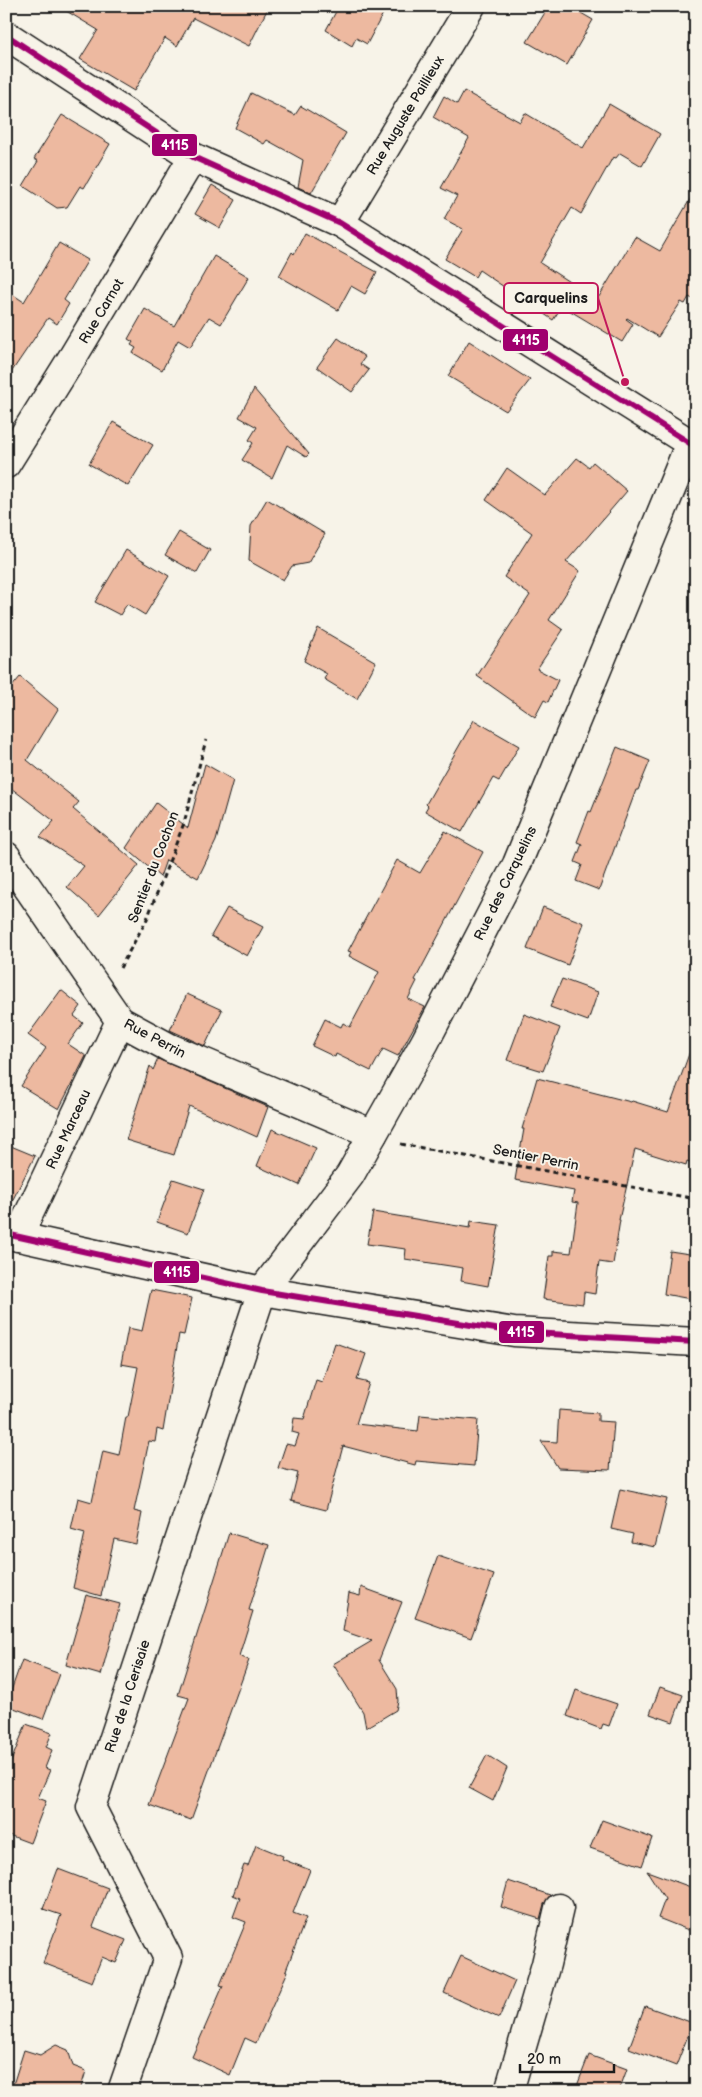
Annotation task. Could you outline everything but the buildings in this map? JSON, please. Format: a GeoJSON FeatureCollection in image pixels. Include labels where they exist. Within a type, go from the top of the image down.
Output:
{"type":"FeatureCollection","features":[{"type":"Feature","properties":{"kind":"street","name":"Rue Auguste Paillieux"},"geometry":{"type":"LineString","coordinates":[[340,223],[471,6]]}},
{"type":"Feature","properties":{"kind":"street"},"geometry":{"type":"LineString","coordinates":[[6,36],[193,157],[340,223],[693,445]]}},
{"type":"Feature","properties":{"kind":"street","name":"Rue Carnot"},"geometry":{"type":"LineString","coordinates":[[6,464],[193,157]]}},
{"type":"Feature","properties":{"kind":"street","name":"Rue des Carquelins"},"geometry":{"type":"LineString","coordinates":[[262,1291],[350,1175],[425,1042],[517,864],[693,445]]}},
{"type":"Feature","properties":{"kind":"street","name":"Rue Perrin"},"geometry":{"type":"LineString","coordinates":[[6,856],[120,1021],[170,1048],[373,1134]]}},
{"type":"Feature","properties":{"kind":"street","name":"Rue Marceau"},"geometry":{"type":"LineString","coordinates":[[12,1236],[120,1021]]}},
{"type":"Feature","properties":{"kind":"street"},"geometry":{"type":"LineString","coordinates":[[12,1236],[262,1291],[514,1332],[696,1342]]}},
{"type":"Feature","properties":{"kind":"street","name":"Rue de la Cerisaie"},"geometry":{"type":"LineString","coordinates":[[122,2091],[168,1958],[91,1807],[262,1291]]}},
{"type":"Feature","properties":{"kind":"street"},"geometry":{"type":"LineString","coordinates":[[509,2091],[546,1964],[559,1908]]}},
{"type":"Feature","properties":{"kind":"path","name":"Sentier du Cochon"},"geometry":{"type":"LineString","coordinates":[[100,992],[116,975],[147,919],[184,823],[206,740]]}},
{"type":"Feature","properties":{"kind":"path","name":"Sentier Perrin"},"geometry":{"type":"LineString","coordinates":[[373,1134],[401,1144],[696,1199]]}},
{"type":"Feature","properties":{"kind":"transit line","name":"4115"},"geometry":{"type":"LineString","coordinates":[[6,35],[193,157],[340,223],[696,447]]}},
{"type":"Feature","properties":{"kind":"transit line","name":"4115"},"geometry":{"type":"LineString","coordinates":[[6,1234],[262,1291],[514,1332],[696,1342]]}},
{"type":"Feature","properties":{"kind":"place","name":"Carquelins"},"geometry":{"type":"Point","coordinates":[625,382]}}]}
